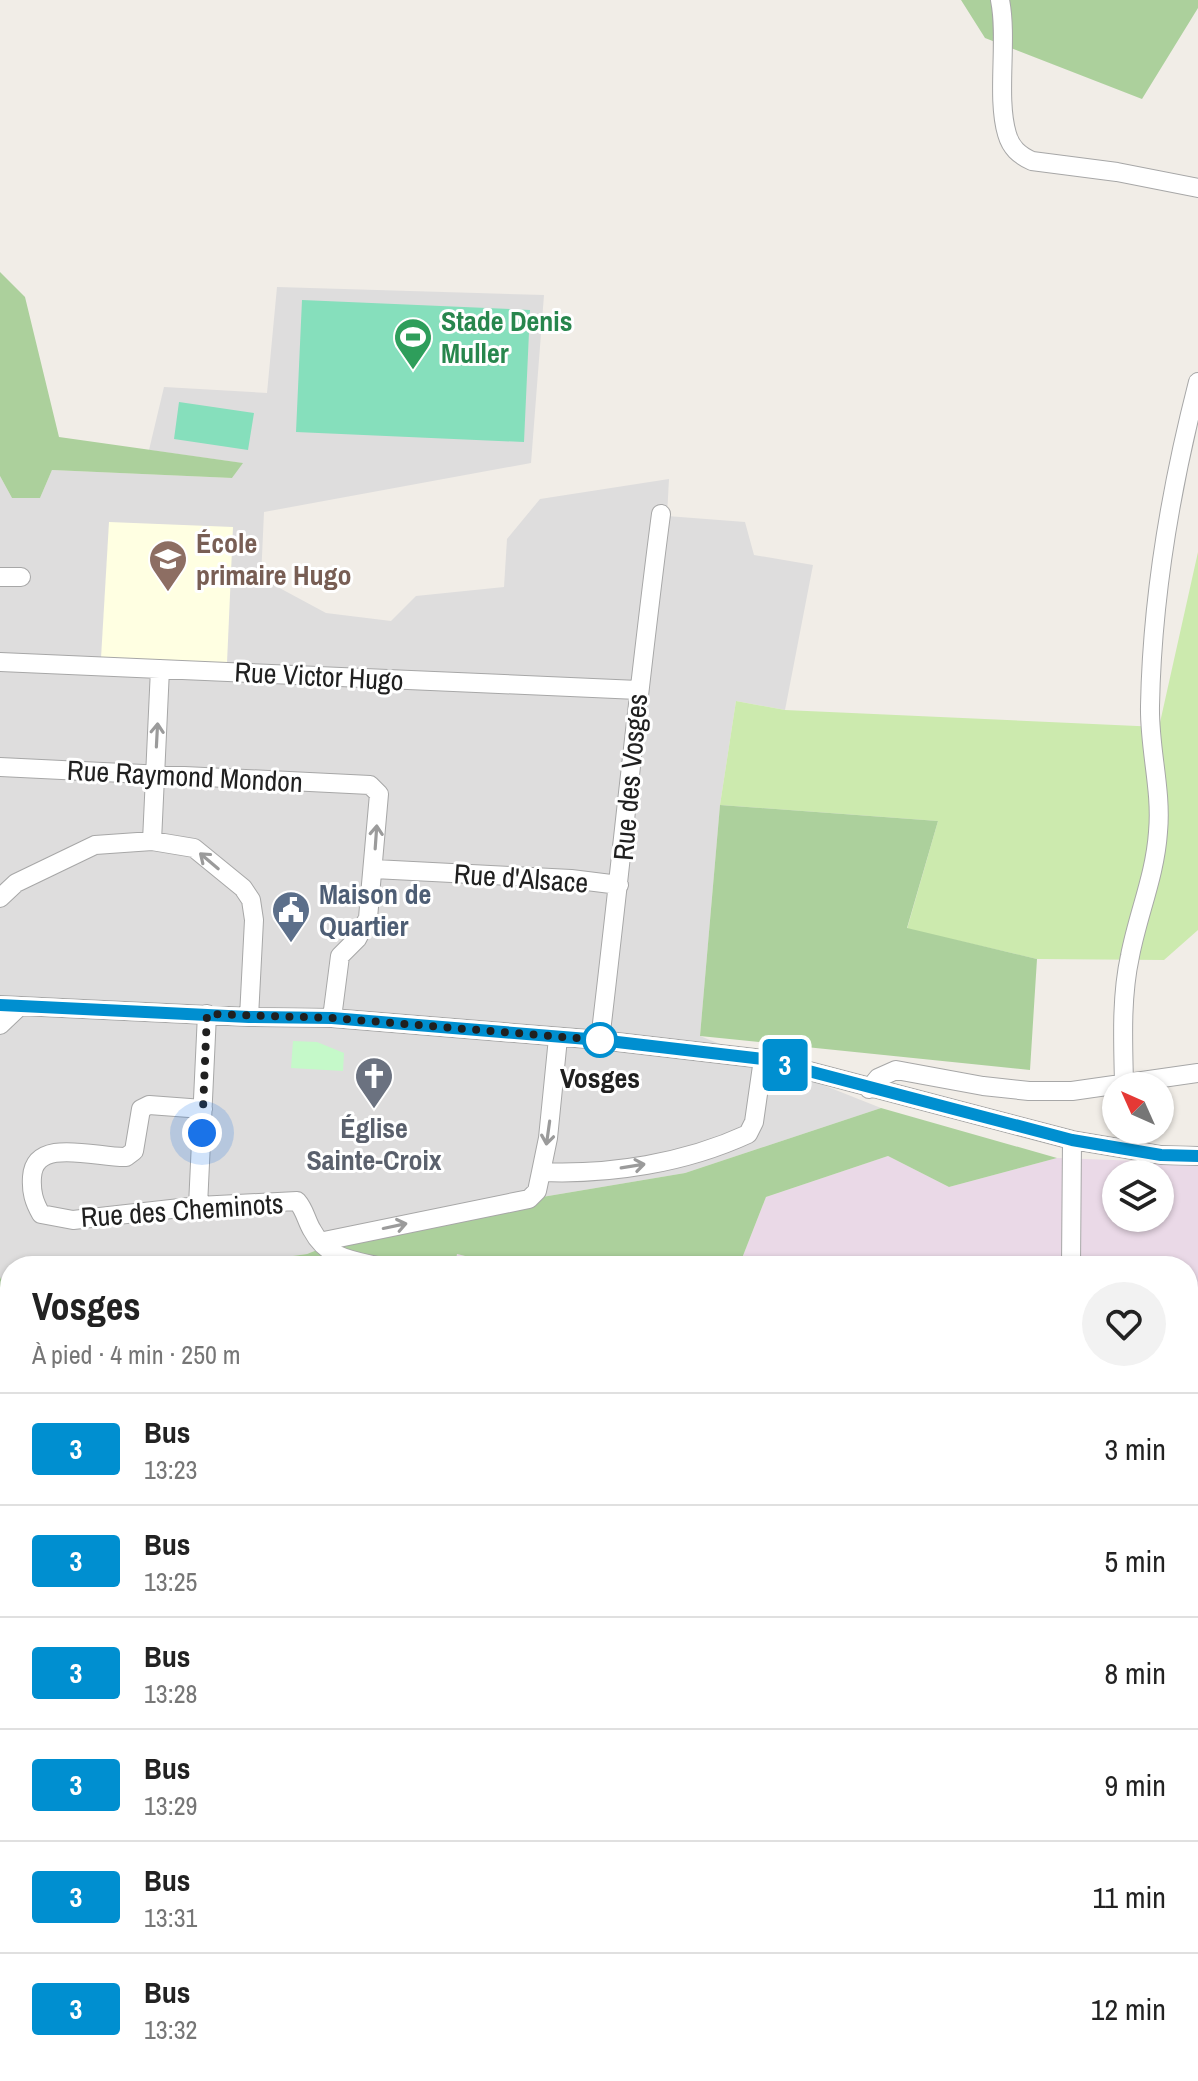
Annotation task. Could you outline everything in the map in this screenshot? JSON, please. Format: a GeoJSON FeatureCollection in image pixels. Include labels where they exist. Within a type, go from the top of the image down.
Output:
{"type":"FeatureCollection","features":[{"type":"Feature","properties":{"kind":"street"},"geometry":{"type":"LineString","coordinates":[[1000,0],[1004,114],[1007,135],[1020,156],[1032,161],[1117,172],[1198,188]]}},
{"type":"Feature","properties":{"kind":"street"},"geometry":{"type":"LineString","coordinates":[[1124,1072],[1126,979],[1151,881],[1158,833],[1159,801],[1153,764],[1150,707],[1156,609],[1169,519],[1198,382]]}},
{"type":"Feature","properties":{"kind":"street","name":"Rue des Vosges"},"geometry":{"type":"LineString","coordinates":[[600,1040],[638,690],[661,514]]}},
{"type":"Feature","properties":{"kind":"street"},"geometry":{"type":"LineString","coordinates":[[0,577],[21,577]]}},
{"type":"Feature","properties":{"kind":"street","name":"Rue Victor Hugo"},"geometry":{"type":"LineString","coordinates":[[0,662],[638,690]]}},
{"type":"Feature","properties":{"kind":"street"},"geometry":{"type":"LineString","coordinates":[[152,841],[160,669]]}},
{"type":"Feature","properties":{"kind":"street","name":"Rue Raymond Mondon"},"geometry":{"type":"LineString","coordinates":[[0,767],[370,785],[379,794],[374,869]]}},
{"type":"Feature","properties":{"kind":"street"},"geometry":{"type":"LineString","coordinates":[[0,898],[16,883],[95,845],[152,841],[194,848],[243,888],[251,900],[254,920],[249,1017]]}},
{"type":"Feature","properties":{"kind":"street"},"geometry":{"type":"LineString","coordinates":[[332,1018],[340,956],[357,939],[368,918],[374,869]]}},
{"type":"Feature","properties":{"kind":"street","name":"Rue d'Alsace"},"geometry":{"type":"LineString","coordinates":[[374,869],[571,879],[619,885]]}},
{"type":"Feature","properties":{"kind":"street"},"geometry":{"type":"LineString","coordinates":[[0,1005],[332,1018],[600,1040],[763,1059],[1072,1140],[1161,1155],[1198,1156]]}},
{"type":"Feature","properties":{"kind":"street"},"geometry":{"type":"LineString","coordinates":[[0,1025],[20,1006]]}},
{"type":"Feature","properties":{"kind":"street"},"geometry":{"type":"LineString","coordinates":[[198,1206],[207,1014]]}},
{"type":"Feature","properties":{"kind":"street"},"geometry":{"type":"LineString","coordinates":[[558,1038],[548,1138],[541,1172],[622,1168],[684,1158],[748,1134],[754,1122],[763,1059]]}},
{"type":"Feature","properties":{"kind":"street"},"geometry":{"type":"LineString","coordinates":[[869,1089],[878,1078],[896,1070],[1029,1091],[1072,1091],[1102,1086]]}},
{"type":"Feature","properties":{"kind":"street"},"geometry":{"type":"LineString","coordinates":[[1174,1076],[1198,1073]]}},
{"type":"Feature","properties":{"kind":"street","name":"Rue des Cheminots"},"geometry":{"type":"LineString","coordinates":[[203,1109],[149,1105],[141,1109],[134,1151],[126,1157],[57,1151],[39,1158],[33,1167],[33,1201],[41,1214],[73,1220],[198,1206],[297,1201],[303,1207],[312,1231],[324,1241],[529,1199],[537,1191],[541,1172]]}},
{"type":"Feature","properties":{"kind":"street"},"geometry":{"type":"LineString","coordinates":[[1071,1256],[1072,1140]]}},
{"type":"Feature","properties":{"kind":"street"},"geometry":{"type":"LineString","coordinates":[[318,1239],[336,1256]]}},
{"type":"Feature","properties":{"kind":"shaded area"},"geometry":{"type":"Polygon","coordinates":[[[277,287],[544,295],[531,463],[264,512],[261,578],[326,613],[391,621],[416,596],[504,587],[507,539],[540,499],[669,479],[667,516],[745,522],[754,555],[813,565],[785,710],[736,701],[720,805],[700,1036],[881,1108],[685,1173],[482,1207],[332,1244],[307,1254],[0,1256],[0,476],[12,498],[40,498],[52,470],[232,478],[242,463],[149,450],[164,387],[267,393],[277,287]]]}},
{"type":"Feature","properties":{"kind":"shaded area","name":"École primaire Hugo"},"geometry":{"type":"Polygon","coordinates":[[[109,522],[233,527],[227,663],[101,658],[109,522]]]}},
{"type":"Feature","properties":{"kind":"shaded area"},"geometry":{"type":"Polygon","coordinates":[[[888,1156],[949,1187],[1057,1158],[1113,1160],[1102,1160],[1102,1232],[1174,1232],[1174,1162],[1198,1163],[1198,1256],[743,1256],[766,1197],[888,1156]]]}},
{"type":"Feature","properties":{"kind":"green space"},"geometry":{"type":"Polygon","coordinates":[[[961,0],[1198,0],[1198,8],[1142,99],[985,38],[961,0]]]}},
{"type":"Feature","properties":{"kind":"green space"},"geometry":{"type":"Polygon","coordinates":[[[0,272],[25,297],[59,437],[243,463],[232,478],[52,470],[40,498],[12,498],[0,476],[0,272]]]}},
{"type":"Feature","properties":{"kind":"green space","name":"Stade Denis Muller"},"geometry":{"type":"Polygon","coordinates":[[[302,300],[530,310],[524,442],[296,432],[302,300]]]}},
{"type":"Feature","properties":{"kind":"green space"},"geometry":{"type":"Polygon","coordinates":[[[179,402],[254,413],[248,450],[174,439],[179,402]]]}},
{"type":"Feature","properties":{"kind":"green space"},"geometry":{"type":"Polygon","coordinates":[[[1198,552],[1198,930],[1164,960],[1037,959],[907,929],[938,821],[720,805],[736,701],[785,710],[1159,727],[1198,552]]]}},
{"type":"Feature","properties":{"kind":"green space"},"geometry":{"type":"Polygon","coordinates":[[[720,805],[938,821],[907,928],[1037,959],[1030,1070],[700,1036],[720,805]]]}},
{"type":"Feature","properties":{"kind":"green space"},"geometry":{"type":"Polygon","coordinates":[[[293,1041],[317,1042],[344,1053],[343,1071],[291,1068],[293,1041]]]}},
{"type":"Feature","properties":{"kind":"green space"},"geometry":{"type":"Polygon","coordinates":[[[881,1108],[1057,1158],[949,1187],[888,1156],[766,1197],[743,1256],[293,1256],[482,1207],[685,1173],[881,1108]]]}},
{"type":"Feature","properties":{"kind":"bus line","name":"3"},"geometry":{"type":"LineString","coordinates":[[0,1005],[332,1018],[600,1040],[763,1059],[1072,1140],[1161,1155],[1198,1156]]}},
{"type":"Feature","properties":{"kind":"place","name":"Stade Denis Muller"},"geometry":{"type":"Point","coordinates":[413,371]}},
{"type":"Feature","properties":{"kind":"place","name":"École primaire Hugo"},"geometry":{"type":"Point","coordinates":[168,593]}},
{"type":"Feature","properties":{"kind":"place","name":"Maison de Quartier"},"geometry":{"type":"Point","coordinates":[291,944]}},
{"type":"Feature","properties":{"kind":"place","name":"Vosges"},"geometry":{"type":"Point","coordinates":[600,1040]}},
{"type":"Feature","properties":{"kind":"place","name":"Église Sainte-Croix"},"geometry":{"type":"Point","coordinates":[374,1110]}},
{"type":"Feature","properties":{"kind":"route"},"geometry":{"type":"LineString","coordinates":[[202,1133],[207,1014],[332,1018],[600,1040]]}}]}
